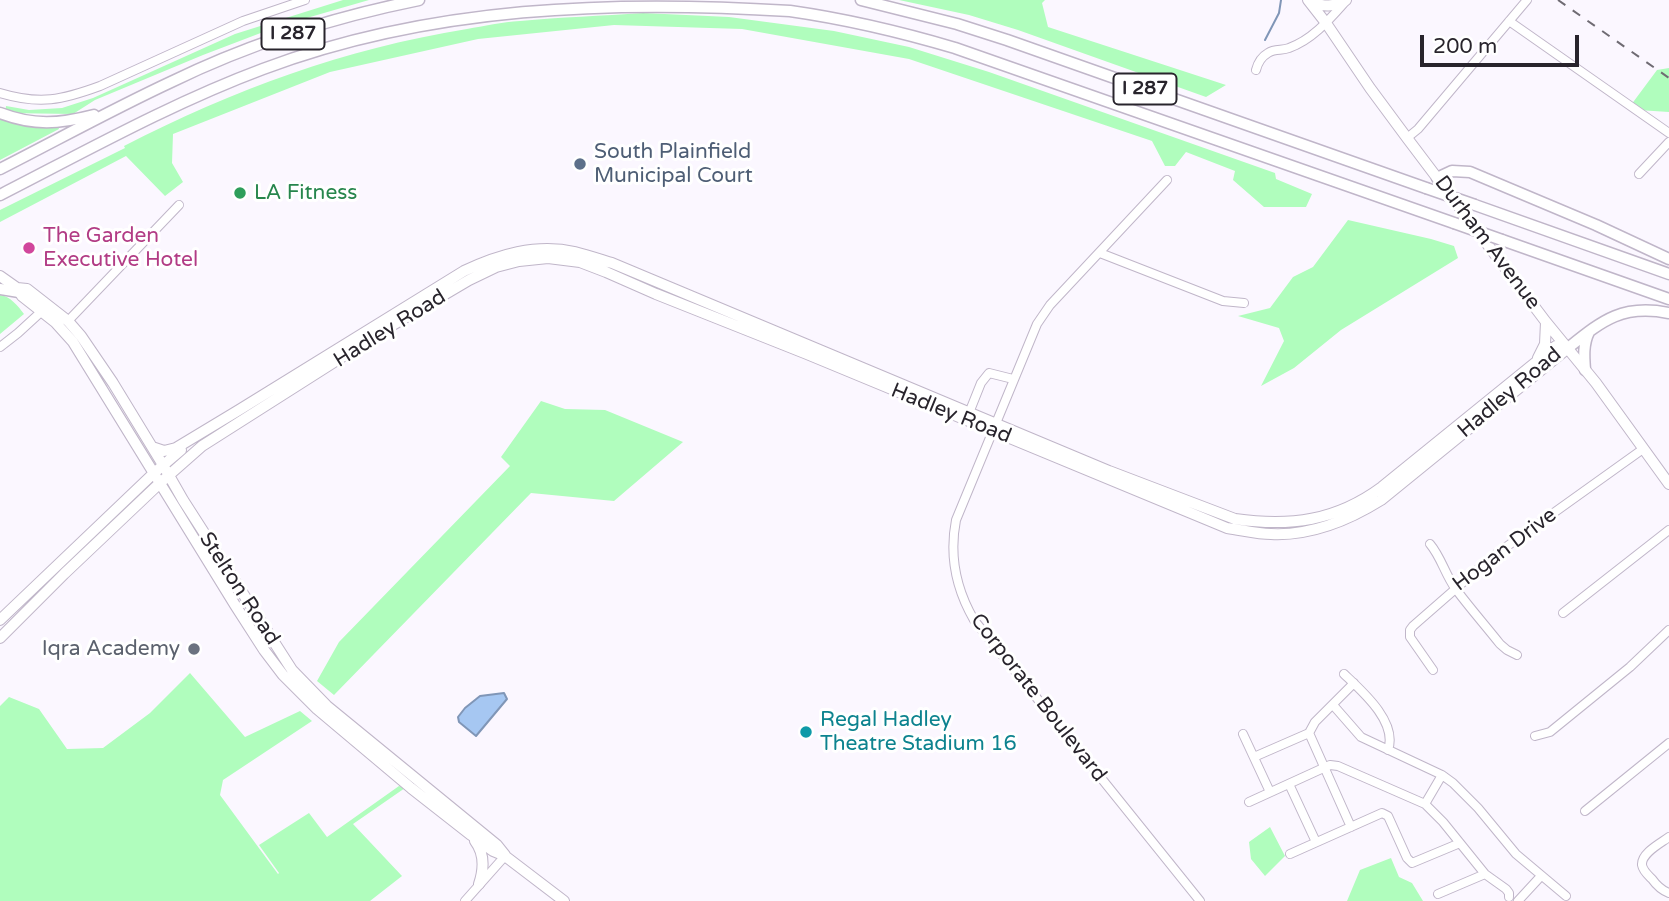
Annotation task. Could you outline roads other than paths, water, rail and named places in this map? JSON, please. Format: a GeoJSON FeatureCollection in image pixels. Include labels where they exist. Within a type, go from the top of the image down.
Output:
{"type":"FeatureCollection","features":[{"type":"Feature","properties":{"kind":"highway","name":"I 287"},"geometry":{"type":"LineString","coordinates":[[0,169],[172,81],[254,47],[323,24],[419,0]]}},
{"type":"Feature","properties":{"kind":"highway","name":"I 287"},"geometry":{"type":"LineString","coordinates":[[861,0],[957,24],[1007,40],[1669,274]]}},
{"type":"Feature","properties":{"kind":"highway","name":"I 287"},"geometry":{"type":"LineString","coordinates":[[0,195],[195,96],[262,69],[337,44],[424,23],[492,11],[587,2],[664,1],[751,6],[865,24],[988,58],[1669,299]]}},
{"type":"Feature","properties":{"kind":"highway"},"geometry":{"type":"LineString","coordinates":[[0,113],[27,121],[53,123],[114,110]]}},
{"type":"Feature","properties":{"kind":"highway"},"geometry":{"type":"LineString","coordinates":[[1437,178],[1452,172],[1470,172],[1608,230],[1669,259]]}},
{"type":"Feature","properties":{"kind":"highway"},"geometry":{"type":"LineString","coordinates":[[0,289],[18,290]]}},
{"type":"Feature","properties":{"kind":"highway"},"geometry":{"type":"LineString","coordinates":[[1568,348],[1602,321],[1623,313],[1648,310],[1669,313]]}},
{"type":"Feature","properties":{"kind":"highway"},"geometry":{"type":"LineString","coordinates":[[1585,370],[1585,341],[1591,329]]}},
{"type":"Feature","properties":{"kind":"main road"},"geometry":{"type":"LineString","coordinates":[[1308,1],[1327,7],[1346,0]]}},
{"type":"Feature","properties":{"kind":"main road","name":"Durham Avenue"},"geometry":{"type":"LineString","coordinates":[[1308,1],[1407,138],[1669,484]]}},
{"type":"Feature","properties":{"kind":"main road","name":"Hadley Road"},"geometry":{"type":"LineString","coordinates":[[0,620],[154,473],[166,470],[419,309],[496,267],[519,261],[548,258],[609,267],[656,294],[994,427],[1235,519],[1286,523],[1323,517],[1355,504],[1375,492],[1556,346],[1563,345],[1568,348],[1381,500],[1330,525],[1301,532],[1272,534],[1227,528],[994,427],[969,412],[572,251],[547,249],[514,252],[464,271],[170,450],[152,447]]}},
{"type":"Feature","properties":{"kind":"main road","name":"Stelton Road"},"geometry":{"type":"LineString","coordinates":[[0,276],[42,311],[73,342],[264,650],[283,675],[317,709],[411,788],[471,835],[505,856],[564,901]]}},
{"type":"Feature","properties":{"kind":"main road","name":"Stelton Road"},"geometry":{"type":"LineString","coordinates":[[18,290],[27,289],[68,321],[97,359],[292,670],[327,706],[497,845],[505,856]]}},
{"type":"Feature","properties":{"kind":"main road"},"geometry":{"type":"LineString","coordinates":[[1535,362],[1545,344],[1546,322]]}},
{"type":"Feature","properties":{"kind":"main road","name":"Hadley Road"},"geometry":{"type":"LineString","coordinates":[[0,638],[160,483],[166,470],[200,433]]}},
{"type":"Feature","properties":{"kind":"main road"},"geometry":{"type":"LineString","coordinates":[[471,835],[479,846],[483,860],[479,884]]}},
{"type":"Feature","properties":{"kind":"street"},"geometry":{"type":"LineString","coordinates":[[0,93],[40,101],[78,94],[243,21],[304,0]]}},
{"type":"Feature","properties":{"kind":"street"},"geometry":{"type":"LineString","coordinates":[[1256,70],[1259,61],[1267,53],[1290,48],[1326,23],[1346,0]]}},
{"type":"Feature","properties":{"kind":"street"},"geometry":{"type":"LineString","coordinates":[[1407,138],[1418,129],[1527,0]]}},
{"type":"Feature","properties":{"kind":"street"},"geometry":{"type":"LineString","coordinates":[[1509,21],[1669,133]]}},
{"type":"Feature","properties":{"kind":"street"},"geometry":{"type":"LineString","coordinates":[[1639,174],[1669,142]]}},
{"type":"Feature","properties":{"kind":"street","name":"Corporate Boulevard"},"geometry":{"type":"LineString","coordinates":[[1167,180],[1050,304],[1037,324],[956,520],[953,553],[956,579],[963,603],[974,620],[1199,901]]}},
{"type":"Feature","properties":{"kind":"street"},"geometry":{"type":"LineString","coordinates":[[68,321],[179,205]]}},
{"type":"Feature","properties":{"kind":"street"},"geometry":{"type":"LineString","coordinates":[[1100,253],[1223,301],[1244,303]]}},
{"type":"Feature","properties":{"kind":"street"},"geometry":{"type":"LineString","coordinates":[[0,347],[42,311]]}},
{"type":"Feature","properties":{"kind":"street"},"geometry":{"type":"LineString","coordinates":[[969,412],[981,383],[989,373],[994,372],[1013,379]]}},
{"type":"Feature","properties":{"kind":"street","name":"Hogan Drive"},"geometry":{"type":"LineString","coordinates":[[1433,670],[1412,641],[1410,630],[1492,557],[1643,449]]}},
{"type":"Feature","properties":{"kind":"street"},"geometry":{"type":"LineString","coordinates":[[1563,612],[1669,530]]}},
{"type":"Feature","properties":{"kind":"street"},"geometry":{"type":"LineString","coordinates":[[1430,544],[1455,588],[1500,644],[1517,655]]}},
{"type":"Feature","properties":{"kind":"street"},"geometry":{"type":"LineString","coordinates":[[1535,736],[1550,732],[1630,667],[1669,630]]}},
{"type":"Feature","properties":{"kind":"street"},"geometry":{"type":"LineString","coordinates":[[1344,674],[1378,710],[1391,738],[1388,750]]}},
{"type":"Feature","properties":{"kind":"street"},"geometry":{"type":"LineString","coordinates":[[1254,757],[1309,733],[1315,722],[1354,683]]}},
{"type":"Feature","properties":{"kind":"street"},"geometry":{"type":"LineString","coordinates":[[1333,705],[1361,737],[1442,775],[1468,796],[1516,854],[1566,896]]}},
{"type":"Feature","properties":{"kind":"street"},"geometry":{"type":"LineString","coordinates":[[1309,733],[1351,827]]}},
{"type":"Feature","properties":{"kind":"street"},"geometry":{"type":"LineString","coordinates":[[1243,734],[1269,792]]}},
{"type":"Feature","properties":{"kind":"street"},"geometry":{"type":"LineString","coordinates":[[1585,811],[1669,743]]}},
{"type":"Feature","properties":{"kind":"street"},"geometry":{"type":"LineString","coordinates":[[1249,802],[1325,767],[1338,766],[1425,804],[1485,874],[1506,888],[1513,900],[1528,898],[1541,876]]}},
{"type":"Feature","properties":{"kind":"street"},"geometry":{"type":"LineString","coordinates":[[1425,804],[1442,775]]}},
{"type":"Feature","properties":{"kind":"street"},"geometry":{"type":"LineString","coordinates":[[1289,784],[1316,842]]}},
{"type":"Feature","properties":{"kind":"street"},"geometry":{"type":"LineString","coordinates":[[1290,854],[1378,814],[1385,814],[1390,819],[1407,859],[1412,863],[1460,843]]}},
{"type":"Feature","properties":{"kind":"street"},"geometry":{"type":"LineString","coordinates":[[1669,837],[1648,853],[1642,866],[1661,890],[1669,893]]}},
{"type":"Feature","properties":{"kind":"street"},"geometry":{"type":"LineString","coordinates":[[465,901],[505,856]]}},
{"type":"Feature","properties":{"kind":"street"},"geometry":{"type":"LineString","coordinates":[[1438,894],[1485,874]]}},
{"type":"Feature","properties":{"kind":"water"},"geometry":{"type":"Polygon","coordinates":[[[504,693],[507,699],[476,736],[459,722],[458,717],[465,708],[480,696],[504,693]]]}},
{"type":"Feature","properties":{"kind":"waterway"},"geometry":{"type":"LineString","coordinates":[[1265,40],[1279,13],[1281,0]]}},
{"type":"Feature","properties":{"kind":"railway"},"geometry":{"type":"LineString","coordinates":[[1558,0],[1669,78]]}},
{"type":"Feature","properties":{"kind":"place","name":"South Plainfield Municipal Court"},"geometry":{"type":"Point","coordinates":[580,164]}},
{"type":"Feature","properties":{"kind":"place","name":"LA Fitness"},"geometry":{"type":"Point","coordinates":[240,193]}},
{"type":"Feature","properties":{"kind":"place","name":"The Garden Executive Hotel"},"geometry":{"type":"Point","coordinates":[29,248]}},
{"type":"Feature","properties":{"kind":"place","name":"Iqra Academy"},"geometry":{"type":"Point","coordinates":[194,649]}},
{"type":"Feature","properties":{"kind":"place","name":"Regal Hadley Theatre Stadium 16"},"geometry":{"type":"Point","coordinates":[806,732]}}]}
